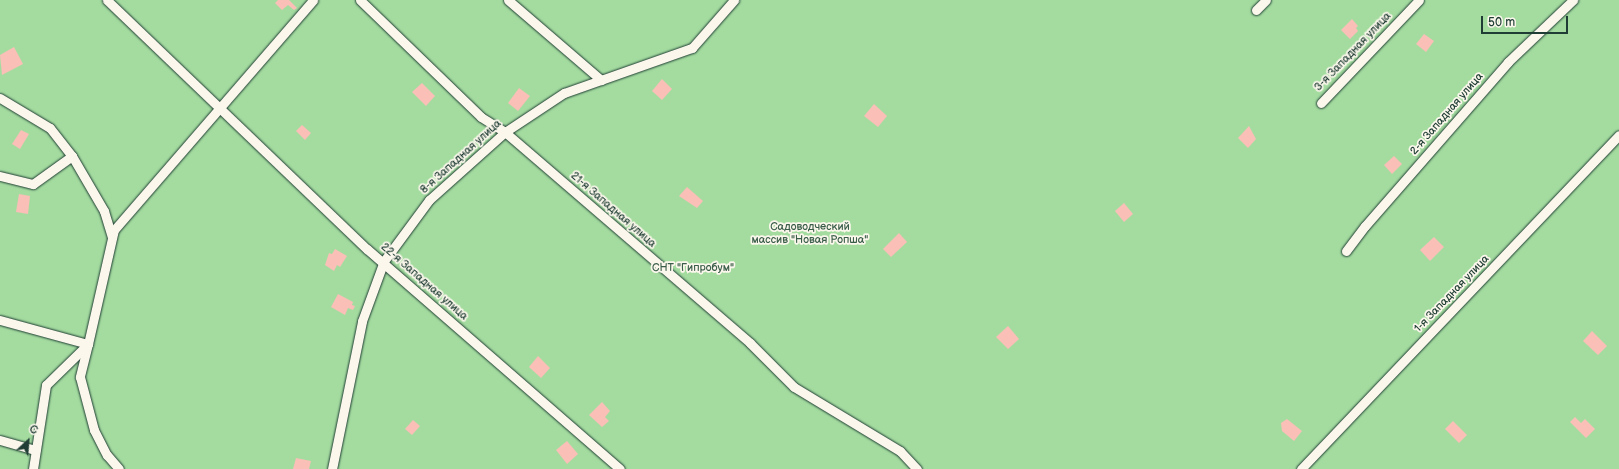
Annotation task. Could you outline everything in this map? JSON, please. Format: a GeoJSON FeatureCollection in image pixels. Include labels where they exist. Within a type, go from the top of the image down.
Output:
{"type":"FeatureCollection","features":[{"type":"Feature","properties":{"kind":"street","name":"22-я Западная улица"},"geometry":{"type":"LineString","coordinates":[[107,0],[367,249],[384,261],[620,469]]}},
{"type":"Feature","properties":{"kind":"street"},"geometry":{"type":"LineString","coordinates":[[119,469],[107,455],[94,430],[80,377],[114,230],[313,0]]}},
{"type":"Feature","properties":{"kind":"street","name":"21-я Западная улица"},"geometry":{"type":"LineString","coordinates":[[360,0],[481,117],[505,132],[750,343],[794,387],[900,451],[917,469]]}},
{"type":"Feature","properties":{"kind":"street"},"geometry":{"type":"LineString","coordinates":[[508,0],[601,80]]}},
{"type":"Feature","properties":{"kind":"street","name":"8-я Западная улица"},"geometry":{"type":"LineString","coordinates":[[332,469],[362,321],[384,261],[430,200],[505,132],[564,93],[692,48],[734,0]]}},
{"type":"Feature","properties":{"kind":"street"},"geometry":{"type":"LineString","coordinates":[[1256,10],[1266,0]]}},
{"type":"Feature","properties":{"kind":"street","name":"3-я Западная улица"},"geometry":{"type":"LineString","coordinates":[[1321,103],[1419,0]]}},
{"type":"Feature","properties":{"kind":"street","name":"2-я Западная улица"},"geometry":{"type":"LineString","coordinates":[[1346,251],[1365,226],[1508,62],[1573,0]]}},
{"type":"Feature","properties":{"kind":"street"},"geometry":{"type":"LineString","coordinates":[[0,98],[50,128],[72,156],[104,211],[112,237]]}},
{"type":"Feature","properties":{"kind":"street","name":"1-я Западная улица"},"geometry":{"type":"LineString","coordinates":[[1301,469],[1619,135]]}},
{"type":"Feature","properties":{"kind":"street"},"geometry":{"type":"LineString","coordinates":[[0,176],[33,184],[72,156]]}},
{"type":"Feature","properties":{"kind":"street"},"geometry":{"type":"LineString","coordinates":[[0,320],[88,344]]}},
{"type":"Feature","properties":{"kind":"street"},"geometry":{"type":"LineString","coordinates":[[33,469],[46,385],[88,344]]}},
{"type":"Feature","properties":{"kind":"street"},"geometry":{"type":"LineString","coordinates":[[0,440],[36,450]]}},
{"type":"Feature","properties":{"kind":"green space","name":"Садоводческий массив \"Новая Ропша\""},"geometry":{"type":"Polygon","coordinates":[[[0,0],[1619,0],[1619,469],[0,469],[0,0]]]}},
{"type":"Feature","properties":{"kind":"building"},"geometry":{"type":"Polygon","coordinates":[[[278,0],[289,0],[297,8],[294,10],[288,5],[282,10],[275,3],[278,0]]]}},
{"type":"Feature","properties":{"kind":"building"},"geometry":{"type":"Polygon","coordinates":[[[1352,19],[1358,26],[1356,28],[1358,31],[1350,39],[1341,30],[1352,19]]]}},
{"type":"Feature","properties":{"kind":"building"},"geometry":{"type":"Polygon","coordinates":[[[1424,34],[1434,41],[1426,52],[1416,44],[1424,34]]]}},
{"type":"Feature","properties":{"kind":"building"},"geometry":{"type":"Polygon","coordinates":[[[14,47],[23,64],[2,75],[0,55],[14,47]]]}},
{"type":"Feature","properties":{"kind":"building"},"geometry":{"type":"Polygon","coordinates":[[[662,79],[672,89],[662,100],[652,91],[662,79]]]}},
{"type":"Feature","properties":{"kind":"building"},"geometry":{"type":"Polygon","coordinates":[[[422,83],[435,96],[426,106],[412,92],[422,83]]]}},
{"type":"Feature","properties":{"kind":"building"},"geometry":{"type":"Polygon","coordinates":[[[519,88],[530,96],[518,111],[508,103],[519,88]]]}},
{"type":"Feature","properties":{"kind":"building"},"geometry":{"type":"Polygon","coordinates":[[[874,104],[887,116],[878,127],[864,116],[874,104]]]}},
{"type":"Feature","properties":{"kind":"building"},"geometry":{"type":"Polygon","coordinates":[[[302,125],[311,133],[305,140],[296,131],[302,125]]]}},
{"type":"Feature","properties":{"kind":"building"},"geometry":{"type":"Polygon","coordinates":[[[1249,126],[1256,139],[1248,148],[1238,138],[1249,126]]]}},
{"type":"Feature","properties":{"kind":"building"},"geometry":{"type":"Polygon","coordinates":[[[21,130],[29,134],[20,149],[12,144],[21,130]]]}},
{"type":"Feature","properties":{"kind":"building"},"geometry":{"type":"Polygon","coordinates":[[[1394,156],[1402,164],[1392,174],[1384,165],[1394,156]]]}},
{"type":"Feature","properties":{"kind":"building"},"geometry":{"type":"Polygon","coordinates":[[[687,187],[703,201],[697,208],[679,196],[687,187]]]}},
{"type":"Feature","properties":{"kind":"building"},"geometry":{"type":"Polygon","coordinates":[[[19,194],[30,196],[28,214],[16,212],[19,194]]]}},
{"type":"Feature","properties":{"kind":"building"},"geometry":{"type":"Polygon","coordinates":[[[1124,203],[1133,214],[1124,222],[1115,211],[1124,203]]]}},
{"type":"Feature","properties":{"kind":"building"},"geometry":{"type":"Polygon","coordinates":[[[899,233],[907,242],[891,257],[883,249],[899,233]]]}},
{"type":"Feature","properties":{"kind":"building"},"geometry":{"type":"Polygon","coordinates":[[[1434,237],[1444,247],[1430,261],[1420,250],[1434,237]]]}},
{"type":"Feature","properties":{"kind":"building"},"geometry":{"type":"Polygon","coordinates":[[[335,249],[347,256],[340,267],[337,265],[334,271],[325,265],[329,253],[332,254],[335,249]]]}},
{"type":"Feature","properties":{"kind":"building"},"geometry":{"type":"Polygon","coordinates":[[[338,294],[353,302],[352,305],[355,306],[353,310],[348,308],[345,315],[331,307],[338,294]]]}},
{"type":"Feature","properties":{"kind":"building"},"geometry":{"type":"Polygon","coordinates":[[[1008,326],[1019,339],[1008,349],[996,337],[1008,326]]]}},
{"type":"Feature","properties":{"kind":"building"},"geometry":{"type":"Polygon","coordinates":[[[1592,331],[1607,346],[1598,355],[1583,341],[1592,331]]]}},
{"type":"Feature","properties":{"kind":"building"},"geometry":{"type":"Polygon","coordinates":[[[538,356],[550,368],[541,378],[529,367],[538,356]]]}},
{"type":"Feature","properties":{"kind":"building"},"geometry":{"type":"Polygon","coordinates":[[[602,402],[610,411],[605,417],[609,421],[602,427],[589,415],[602,402]]]}},
{"type":"Feature","properties":{"kind":"building"},"geometry":{"type":"Polygon","coordinates":[[[1575,417],[1581,423],[1585,419],[1595,429],[1586,438],[1570,422],[1575,417]]]}},
{"type":"Feature","properties":{"kind":"building"},"geometry":{"type":"Polygon","coordinates":[[[1287,419],[1302,431],[1294,441],[1282,431],[1281,423],[1287,419]]]}},
{"type":"Feature","properties":{"kind":"building"},"geometry":{"type":"Polygon","coordinates":[[[413,420],[420,426],[412,435],[405,429],[413,420]]]}},
{"type":"Feature","properties":{"kind":"building"},"geometry":{"type":"Polygon","coordinates":[[[1453,421],[1467,435],[1459,443],[1445,429],[1453,421]]]}},
{"type":"Feature","properties":{"kind":"building"},"geometry":{"type":"Polygon","coordinates":[[[567,441],[578,454],[567,464],[556,450],[567,441]]]}},
{"type":"Feature","properties":{"kind":"building"},"geometry":{"type":"Polygon","coordinates":[[[296,458],[311,461],[309,469],[293,469],[296,458]]]}},
{"type":"Feature","properties":{"kind":"park label","name":"СНТ \"Гипробум\""},"geometry":{"type":"Point","coordinates":[693,268]}}]}
